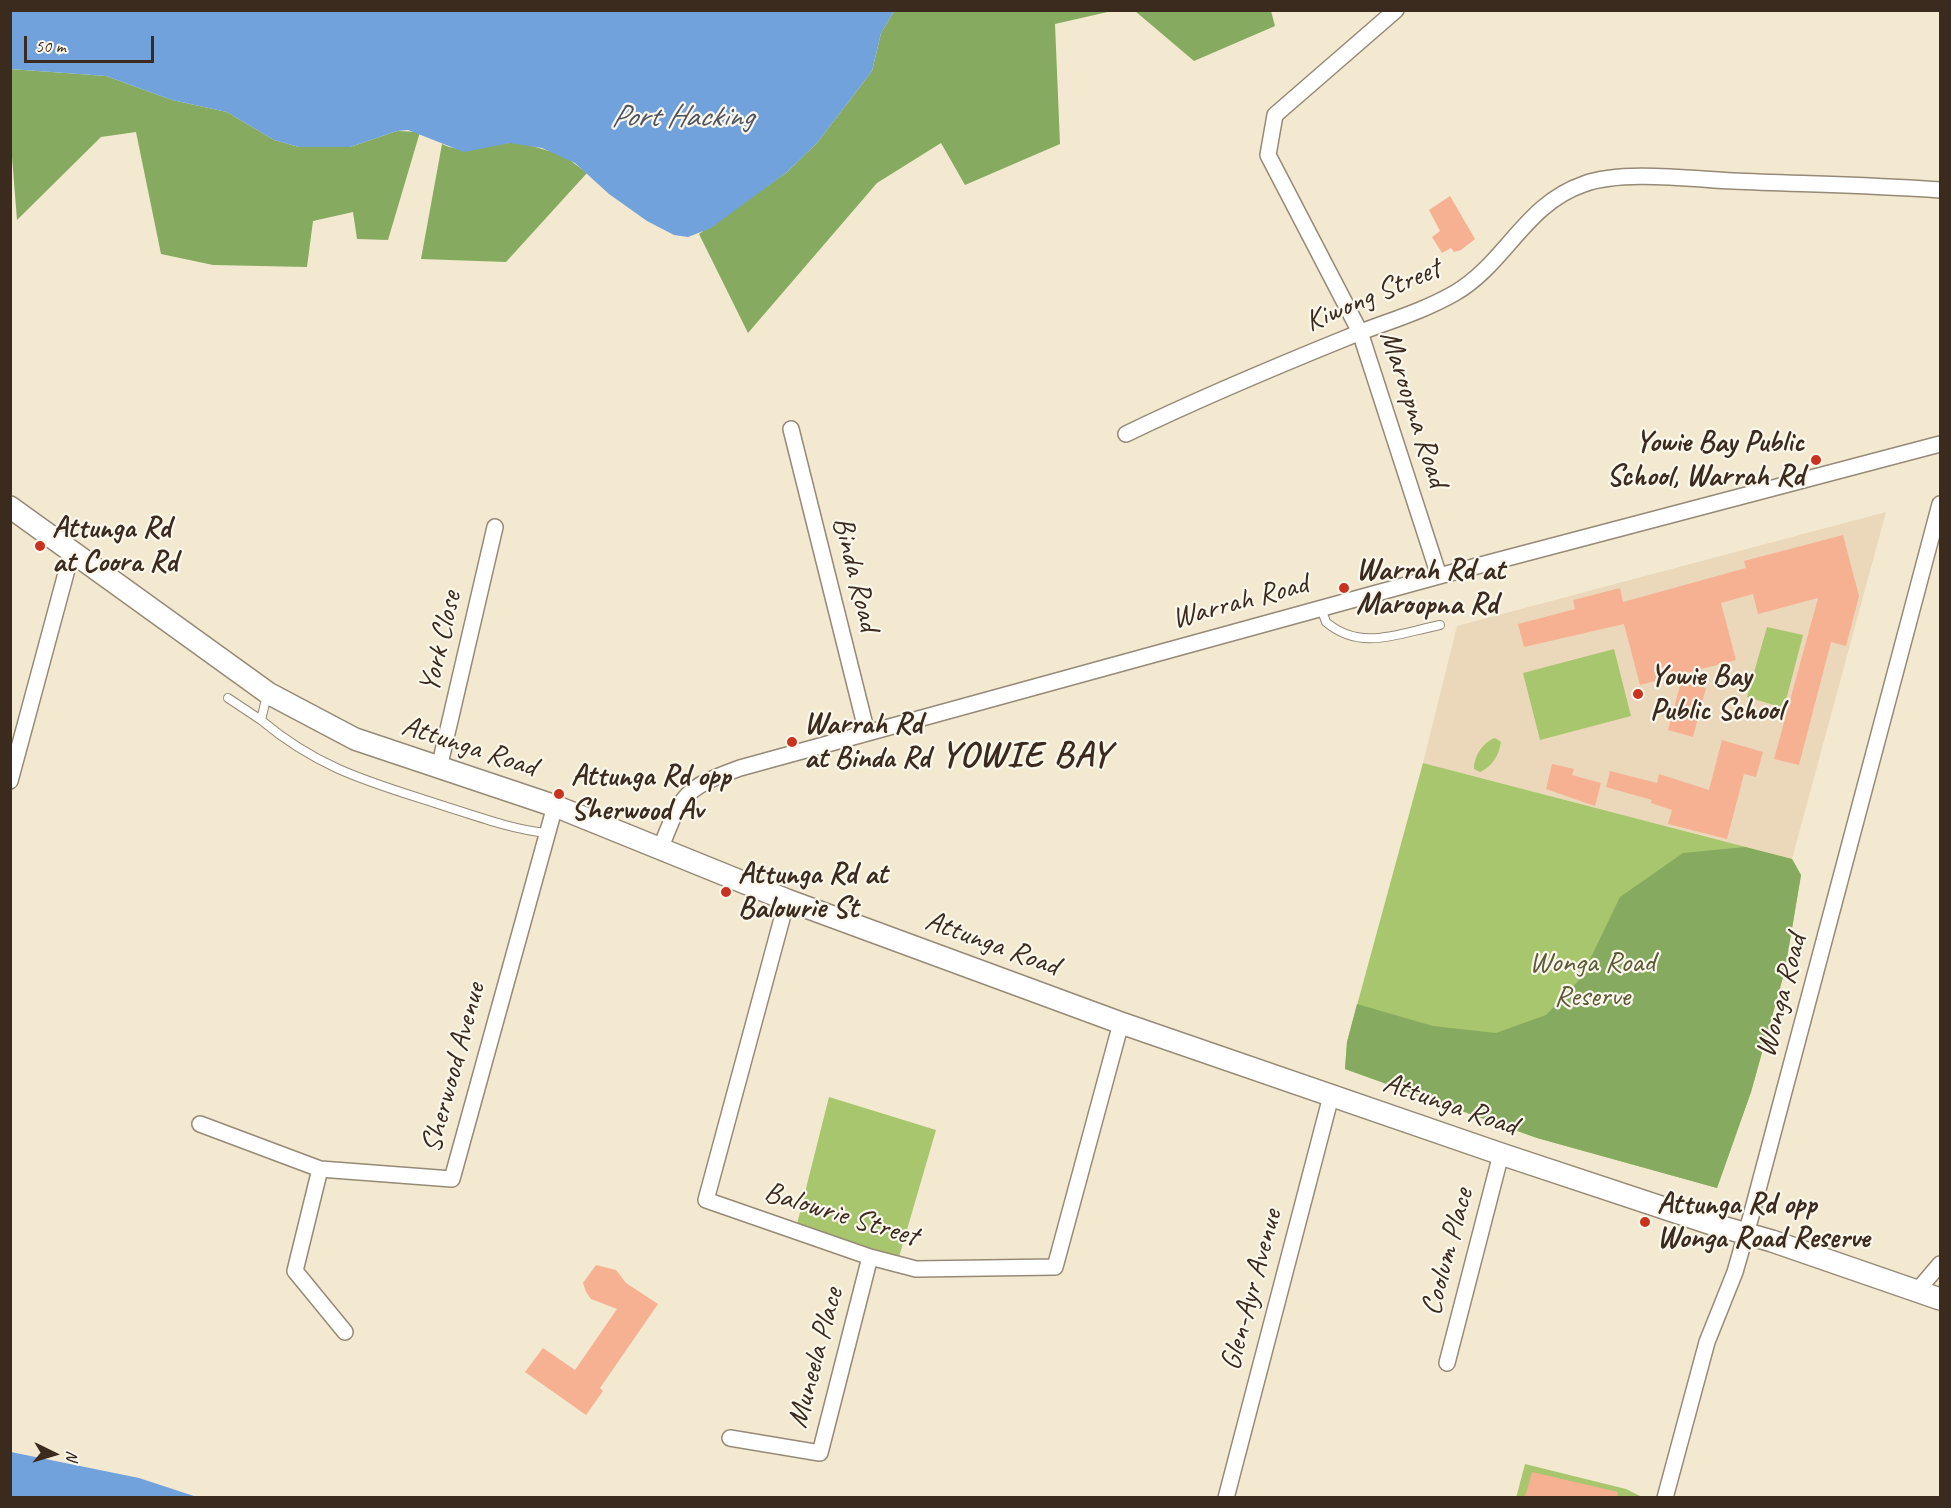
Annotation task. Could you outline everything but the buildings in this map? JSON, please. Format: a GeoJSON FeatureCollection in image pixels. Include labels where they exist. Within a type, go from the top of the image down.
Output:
{"type":"FeatureCollection","features":[{"type":"Feature","properties":{"kind":"street","name":"Maroopna Road"},"geometry":{"type":"LineString","coordinates":[[1396,10],[1275,115],[1268,155],[1360,332],[1439,576]]}},
{"type":"Feature","properties":{"kind":"street","name":"Kiwong Street"},"geometry":{"type":"LineString","coordinates":[[1126,434],[1201,397],[1360,332],[1411,315],[1455,293],[1482,274],[1499,257],[1523,224],[1558,195],[1585,183],[1611,178],[1690,179],[1941,190]]}},
{"type":"Feature","properties":{"kind":"street","name":"Binda Road"},"geometry":{"type":"LineString","coordinates":[[791,429],[867,733]]}},
{"type":"Feature","properties":{"kind":"street","name":"Warrah Road"},"geometry":{"type":"LineString","coordinates":[[661,847],[679,806],[696,786],[740,768],[1439,576],[1941,444]]}},
{"type":"Feature","properties":{"kind":"street","name":"Wonga Road"},"geometry":{"type":"LineString","coordinates":[[1665,1497],[1707,1342],[1735,1272],[1746,1234],[1941,504]]}},
{"type":"Feature","properties":{"kind":"street","name":"Attunga Road"},"geometry":{"type":"LineString","coordinates":[[10,507],[267,693],[355,739],[555,806],[661,847],[787,900],[1121,1023],[1502,1154],[1941,1299]]}},
{"type":"Feature","properties":{"kind":"street","name":"York Close"},"geometry":{"type":"LineString","coordinates":[[439,768],[495,527]]}},
{"type":"Feature","properties":{"kind":"street"},"geometry":{"type":"LineString","coordinates":[[10,781],[72,551]]}},
{"type":"Feature","properties":{"kind":"street","name":"Sherwood Avenue"},"geometry":{"type":"LineString","coordinates":[[320,1170],[452,1179],[555,806]]}},
{"type":"Feature","properties":{"kind":"street","name":"Balowrie Street"},"geometry":{"type":"LineString","coordinates":[[787,900],[706,1200],[870,1257],[916,1269],[1055,1267],[1121,1023]]}},
{"type":"Feature","properties":{"kind":"street","name":"Glen-Ayr Avenue"},"geometry":{"type":"LineString","coordinates":[[1226,1497],[1331,1096]]}},
{"type":"Feature","properties":{"kind":"street"},"geometry":{"type":"LineString","coordinates":[[200,1124],[320,1170],[295,1271],[345,1332]]}},
{"type":"Feature","properties":{"kind":"street","name":"Coolum Place"},"geometry":{"type":"LineString","coordinates":[[1447,1363],[1502,1154]]}},
{"type":"Feature","properties":{"kind":"street","name":"Muneela Place"},"geometry":{"type":"LineString","coordinates":[[730,1438],[820,1453],[870,1257]]}},
{"type":"Feature","properties":{"kind":"street"},"geometry":{"type":"LineString","coordinates":[[1917,1291],[1941,1264]]}},
{"type":"Feature","properties":{"kind":"lane"},"geometry":{"type":"LineString","coordinates":[[1321,608],[1326,622],[1353,639],[1378,638],[1440,624]]}},
{"type":"Feature","properties":{"kind":"lane"},"geometry":{"type":"LineString","coordinates":[[261,720],[267,693]]}},
{"type":"Feature","properties":{"kind":"lane"},"geometry":{"type":"LineString","coordinates":[[228,698],[261,720],[288,743],[328,766],[483,819],[520,830],[546,833]]}},
{"type":"Feature","properties":{"kind":"shaded area","name":"Yowie Bay Public School"},"geometry":{"type":"Polygon","coordinates":[[[1886,512],[1792,859],[1423,763],[1457,626],[1886,512]]]}},
{"type":"Feature","properties":{"kind":"green space"},"geometry":{"type":"Polygon","coordinates":[[[894,11],[1112,11],[1055,24],[1060,144],[965,185],[941,143],[877,183],[748,333],[699,234],[787,172],[817,143],[872,71],[881,33],[894,11]]]}},
{"type":"Feature","properties":{"kind":"green space"},"geometry":{"type":"Polygon","coordinates":[[[1135,11],[1271,11],[1275,26],[1194,61],[1135,11]]]}},
{"type":"Feature","properties":{"kind":"green space"},"geometry":{"type":"Polygon","coordinates":[[[10,69],[106,76],[172,100],[227,112],[274,140],[299,147],[350,147],[397,131],[420,132],[388,240],[357,239],[353,212],[313,221],[307,267],[213,265],[161,254],[136,132],[101,137],[17,220],[10,132],[10,69]]]}},
{"type":"Feature","properties":{"kind":"green space"},"geometry":{"type":"Polygon","coordinates":[[[521,143],[563,155],[587,173],[506,262],[421,259],[442,144],[453,148],[472,149],[521,143]]]}},
{"type":"Feature","properties":{"kind":"green space"},"geometry":{"type":"Polygon","coordinates":[[[1767,627],[1803,635],[1784,708],[1747,697],[1767,627]]]}},
{"type":"Feature","properties":{"kind":"green space"},"geometry":{"type":"Polygon","coordinates":[[[1614,649],[1631,716],[1540,740],[1523,673],[1614,649]]]}},
{"type":"Feature","properties":{"kind":"green space"},"geometry":{"type":"Polygon","coordinates":[[[1495,738],[1501,742],[1494,760],[1480,772],[1474,769],[1480,750],[1495,738]]]}},
{"type":"Feature","properties":{"kind":"green space","name":"Wonga Road Reserve"},"geometry":{"type":"Polygon","coordinates":[[[1423,763],[1792,859],[1801,875],[1785,970],[1751,1092],[1717,1188],[1537,1138],[1345,1069],[1347,1042],[1423,763]]]}},
{"type":"Feature","properties":{"kind":"green space"},"geometry":{"type":"Polygon","coordinates":[[[1745,847],[1792,859],[1801,875],[1785,970],[1751,1092],[1717,1188],[1537,1138],[1345,1069],[1347,1042],[1357,1004],[1433,1026],[1496,1033],[1546,1015],[1581,978],[1620,897],[1683,853],[1745,847]]]}},
{"type":"Feature","properties":{"kind":"green space"},"geometry":{"type":"Polygon","coordinates":[[[829,1097],[936,1130],[897,1264],[795,1232],[829,1097]]]}},
{"type":"Feature","properties":{"kind":"green space"},"geometry":{"type":"Polygon","coordinates":[[[1525,1464],[1626,1489],[1642,1497],[1516,1498],[1525,1464]]]}},
{"type":"Feature","properties":{"kind":"water","name":"Port Hacking"},"geometry":{"type":"Polygon","coordinates":[[[11,10],[894,11],[881,33],[872,71],[817,143],[787,172],[711,228],[688,237],[674,235],[647,221],[609,194],[575,163],[542,148],[510,143],[464,152],[408,130],[397,131],[350,147],[299,147],[274,140],[227,112],[172,100],[106,76],[11,69],[11,10]]]}},
{"type":"Feature","properties":{"kind":"water"},"geometry":{"type":"Polygon","coordinates":[[[11,1452],[139,1478],[197,1497],[11,1497],[11,1452]]]}},
{"type":"Feature","properties":{"kind":"place","name":"Yowie Bay Public School, Warrah Rd"},"geometry":{"type":"Point","coordinates":[1816,460]}},
{"type":"Feature","properties":{"kind":"place","name":"Attunga Rd at Coora Rd"},"geometry":{"type":"Point","coordinates":[40,546]}},
{"type":"Feature","properties":{"kind":"place","name":"Warrah Rd at Maroopna Rd"},"geometry":{"type":"Point","coordinates":[1344,588]}},
{"type":"Feature","properties":{"kind":"place","name":"Yowie Bay Public School"},"geometry":{"type":"Point","coordinates":[1638,694]}},
{"type":"Feature","properties":{"kind":"place","name":"Warrah Rd at Binda Rd"},"geometry":{"type":"Point","coordinates":[792,742]}},
{"type":"Feature","properties":{"kind":"place","name":"Attunga Rd opp Sherwood Av"},"geometry":{"type":"Point","coordinates":[559,794]}},
{"type":"Feature","properties":{"kind":"place","name":"Attunga Rd at Balowrie St"},"geometry":{"type":"Point","coordinates":[726,892]}},
{"type":"Feature","properties":{"kind":"place","name":"Attunga Rd opp Wonga Road Reserve"},"geometry":{"type":"Point","coordinates":[1645,1222]}},
{"type":"Feature","properties":{"kind":"district","name":"YOWIE BAY"},"geometry":{"type":"Point","coordinates":[1026,757]}}]}
